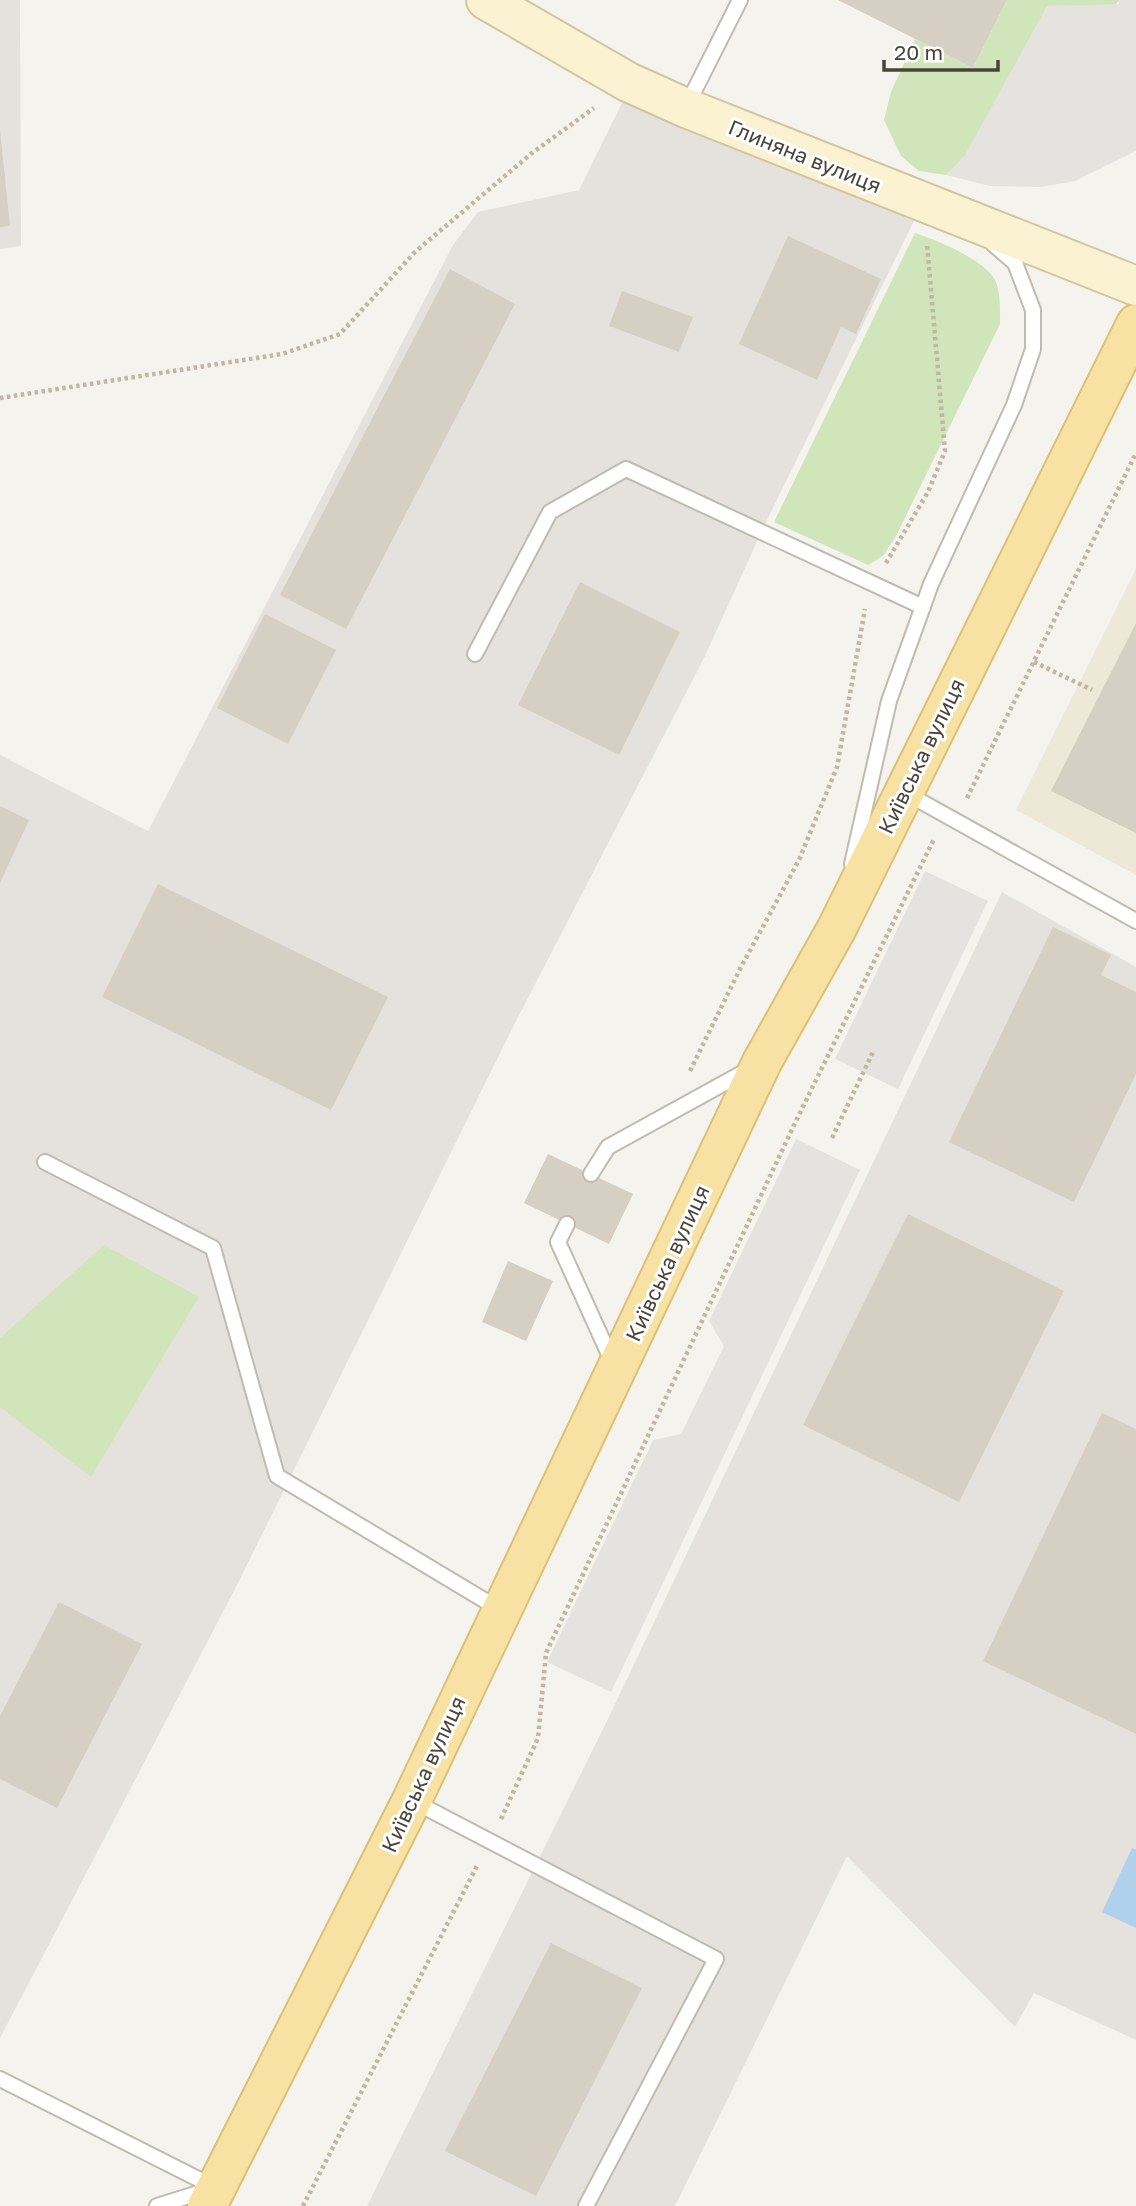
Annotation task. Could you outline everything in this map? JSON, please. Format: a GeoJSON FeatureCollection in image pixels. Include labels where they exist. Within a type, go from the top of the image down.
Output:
{"type":"FeatureCollection","features":[{"type":"Feature","properties":{"kind":"main road","name":"Київська вулиця"},"geometry":{"type":"LineString","coordinates":[[211,2197],[412,1800],[762,1062],[838,928],[903,791],[1134,333]]}},
{"type":"Feature","properties":{"kind":"street","name":"Глиняна вулиця"},"geometry":{"type":"LineString","coordinates":[[486,0],[628,82],[685,108],[1136,286]]}},
{"type":"Feature","properties":{"kind":"lane"},"geometry":{"type":"LineString","coordinates":[[685,108],[740,0]]}},
{"type":"Feature","properties":{"kind":"lane"},"geometry":{"type":"LineString","coordinates":[[838,928],[889,702],[923,607],[1014,405],[1033,349],[1033,310],[1015,263],[963,218]]}},
{"type":"Feature","properties":{"kind":"lane"},"geometry":{"type":"LineString","coordinates":[[475,654],[550,512],[626,469],[923,607]]}},
{"type":"Feature","properties":{"kind":"lane"},"geometry":{"type":"LineString","coordinates":[[903,791],[1136,921]]}},
{"type":"Feature","properties":{"kind":"lane"},"geometry":{"type":"LineString","coordinates":[[591,1174],[608,1147],[762,1062]]}},
{"type":"Feature","properties":{"kind":"lane"},"geometry":{"type":"LineString","coordinates":[[45,1162],[214,1248],[276,1476],[500,1610]]}},
{"type":"Feature","properties":{"kind":"lane"},"geometry":{"type":"LineString","coordinates":[[566,1224],[558,1242],[617,1370]]}},
{"type":"Feature","properties":{"kind":"lane"},"geometry":{"type":"LineString","coordinates":[[412,1800],[716,1959],[586,2206]]}},
{"type":"Feature","properties":{"kind":"lane"},"geometry":{"type":"LineString","coordinates":[[0,2079],[211,2197]]}},
{"type":"Feature","properties":{"kind":"lane"},"geometry":{"type":"LineString","coordinates":[[157,2206],[211,2197]]}},
{"type":"Feature","properties":{"kind":"path"},"geometry":{"type":"LineString","coordinates":[[0,398],[282,355],[340,334],[415,252],[533,153],[628,82]]}},
{"type":"Feature","properties":{"kind":"path"},"geometry":{"type":"LineString","coordinates":[[677,1110],[691,1068],[799,860],[837,767],[858,638],[868,597],[928,492],[945,450],[924,220],[919,202]]}},
{"type":"Feature","properties":{"kind":"path"},"geometry":{"type":"LineString","coordinates":[[303,2206],[490,1841],[538,1738],[546,1653],[796,1121],[933,840],[956,821],[1136,453]]}},
{"type":"Feature","properties":{"kind":"path"},"geometry":{"type":"LineString","coordinates":[[1034,662],[1092,690]]}},
{"type":"Feature","properties":{"kind":"path"},"geometry":{"type":"LineString","coordinates":[[832,1138],[873,1052]]}},
{"type":"Feature","properties":{"kind":"shaded area"},"geometry":{"type":"Polygon","coordinates":[[[0,0],[20,0],[21,246],[0,249],[0,0]]]}},
{"type":"Feature","properties":{"kind":"shaded area"},"geometry":{"type":"Polygon","coordinates":[[[1120,0],[1136,0],[1136,151],[1075,181],[1041,187],[990,186],[946,175],[965,155],[1047,6],[1118,4],[1120,0]]]}},
{"type":"Feature","properties":{"kind":"shaded area"},"geometry":{"type":"Polygon","coordinates":[[[624,99],[914,221],[767,520],[704,658],[515,1023],[236,1587],[0,2038],[0,755],[148,831],[453,245],[478,212],[579,190],[624,99]]]}},
{"type":"Feature","properties":{"kind":"shaded area"},"geometry":{"type":"Polygon","coordinates":[[[1136,569],[1136,875],[1016,810],[1136,569]]]}},
{"type":"Feature","properties":{"kind":"shaded area"},"geometry":{"type":"Polygon","coordinates":[[[925,871],[988,901],[898,1089],[835,1059],[925,871]]]}},
{"type":"Feature","properties":{"kind":"shaded area"},"geometry":{"type":"Polygon","coordinates":[[[1002,892],[1136,967],[1136,2040],[1034,1993],[1015,2027],[847,1856],[675,2206],[367,2206],[606,1723],[1002,892]]]}},
{"type":"Feature","properties":{"kind":"shaded area"},"geometry":{"type":"Polygon","coordinates":[[[796,1139],[860,1170],[611,1692],[547,1662],[653,1440],[681,1434],[724,1346],[709,1321],[796,1139]]]}},
{"type":"Feature","properties":{"kind":"green space"},"geometry":{"type":"Polygon","coordinates":[[[1007,0],[1120,0],[946,175],[919,171],[901,156],[884,120],[891,92],[915,39],[973,68],[1007,0]]]}},
{"type":"Feature","properties":{"kind":"green space"},"geometry":{"type":"Polygon","coordinates":[[[915,233],[959,251],[989,272],[998,290],[1000,324],[896,536],[883,556],[868,565],[774,522],[915,233]]]}},
{"type":"Feature","properties":{"kind":"green space"},"geometry":{"type":"Polygon","coordinates":[[[104,1245],[199,1297],[91,1477],[0,1407],[0,1338],[104,1245]]]}},
{"type":"Feature","properties":{"kind":"water"},"geometry":{"type":"Polygon","coordinates":[[[1132,1848],[1136,1850],[1136,1928],[1102,1912],[1132,1848]]]}},
{"type":"Feature","properties":{"kind":"building"},"geometry":{"type":"Polygon","coordinates":[[[838,0],[1007,0],[973,68],[838,0]]]}},
{"type":"Feature","properties":{"kind":"building"},"geometry":{"type":"Polygon","coordinates":[[[0,130],[10,226],[0,227],[0,130]]]}},
{"type":"Feature","properties":{"kind":"building"},"geometry":{"type":"Polygon","coordinates":[[[788,236],[881,279],[856,334],[841,327],[817,380],[739,344],[788,236]]]}},
{"type":"Feature","properties":{"kind":"building"},"geometry":{"type":"Polygon","coordinates":[[[450,269],[515,304],[346,629],[280,595],[450,269]]]}},
{"type":"Feature","properties":{"kind":"building"},"geometry":{"type":"Polygon","coordinates":[[[622,291],[693,317],[679,352],[609,326],[622,291]]]}},
{"type":"Feature","properties":{"kind":"building"},"geometry":{"type":"Polygon","coordinates":[[[580,582],[680,632],[619,755],[518,705],[580,582]]]}},
{"type":"Feature","properties":{"kind":"building"},"geometry":{"type":"Polygon","coordinates":[[[265,614],[336,650],[288,744],[217,708],[265,614]]]}},
{"type":"Feature","properties":{"kind":"building"},"geometry":{"type":"Polygon","coordinates":[[[1136,623],[1136,833],[1051,791],[1136,623]]]}},
{"type":"Feature","properties":{"kind":"building"},"geometry":{"type":"Polygon","coordinates":[[[0,806],[29,820],[0,883],[0,806]]]}},
{"type":"Feature","properties":{"kind":"building"},"geometry":{"type":"Polygon","coordinates":[[[158,884],[388,997],[331,1110],[102,997],[158,884]]]}},
{"type":"Feature","properties":{"kind":"building"},"geometry":{"type":"Polygon","coordinates":[[[1053,927],[1111,955],[1101,975],[1136,992],[1136,1074],[1074,1202],[949,1142],[1053,927]]]}},
{"type":"Feature","properties":{"kind":"building"},"geometry":{"type":"Polygon","coordinates":[[[548,1154],[633,1194],[609,1244],[524,1203],[548,1154]]]}},
{"type":"Feature","properties":{"kind":"building"},"geometry":{"type":"Polygon","coordinates":[[[908,1214],[1064,1291],[959,1502],[803,1425],[908,1214]]]}},
{"type":"Feature","properties":{"kind":"building"},"geometry":{"type":"Polygon","coordinates":[[[508,1261],[553,1281],[526,1341],[482,1322],[508,1261]]]}},
{"type":"Feature","properties":{"kind":"building"},"geometry":{"type":"Polygon","coordinates":[[[1102,1413],[1136,1429],[1136,1734],[983,1661],[1102,1413]]]}},
{"type":"Feature","properties":{"kind":"building"},"geometry":{"type":"Polygon","coordinates":[[[59,1602],[142,1644],[57,1808],[0,1779],[0,1716],[59,1602]]]}},
{"type":"Feature","properties":{"kind":"building"},"geometry":{"type":"Polygon","coordinates":[[[551,1943],[642,1988],[536,2196],[445,2151],[551,1943]]]}}]}
